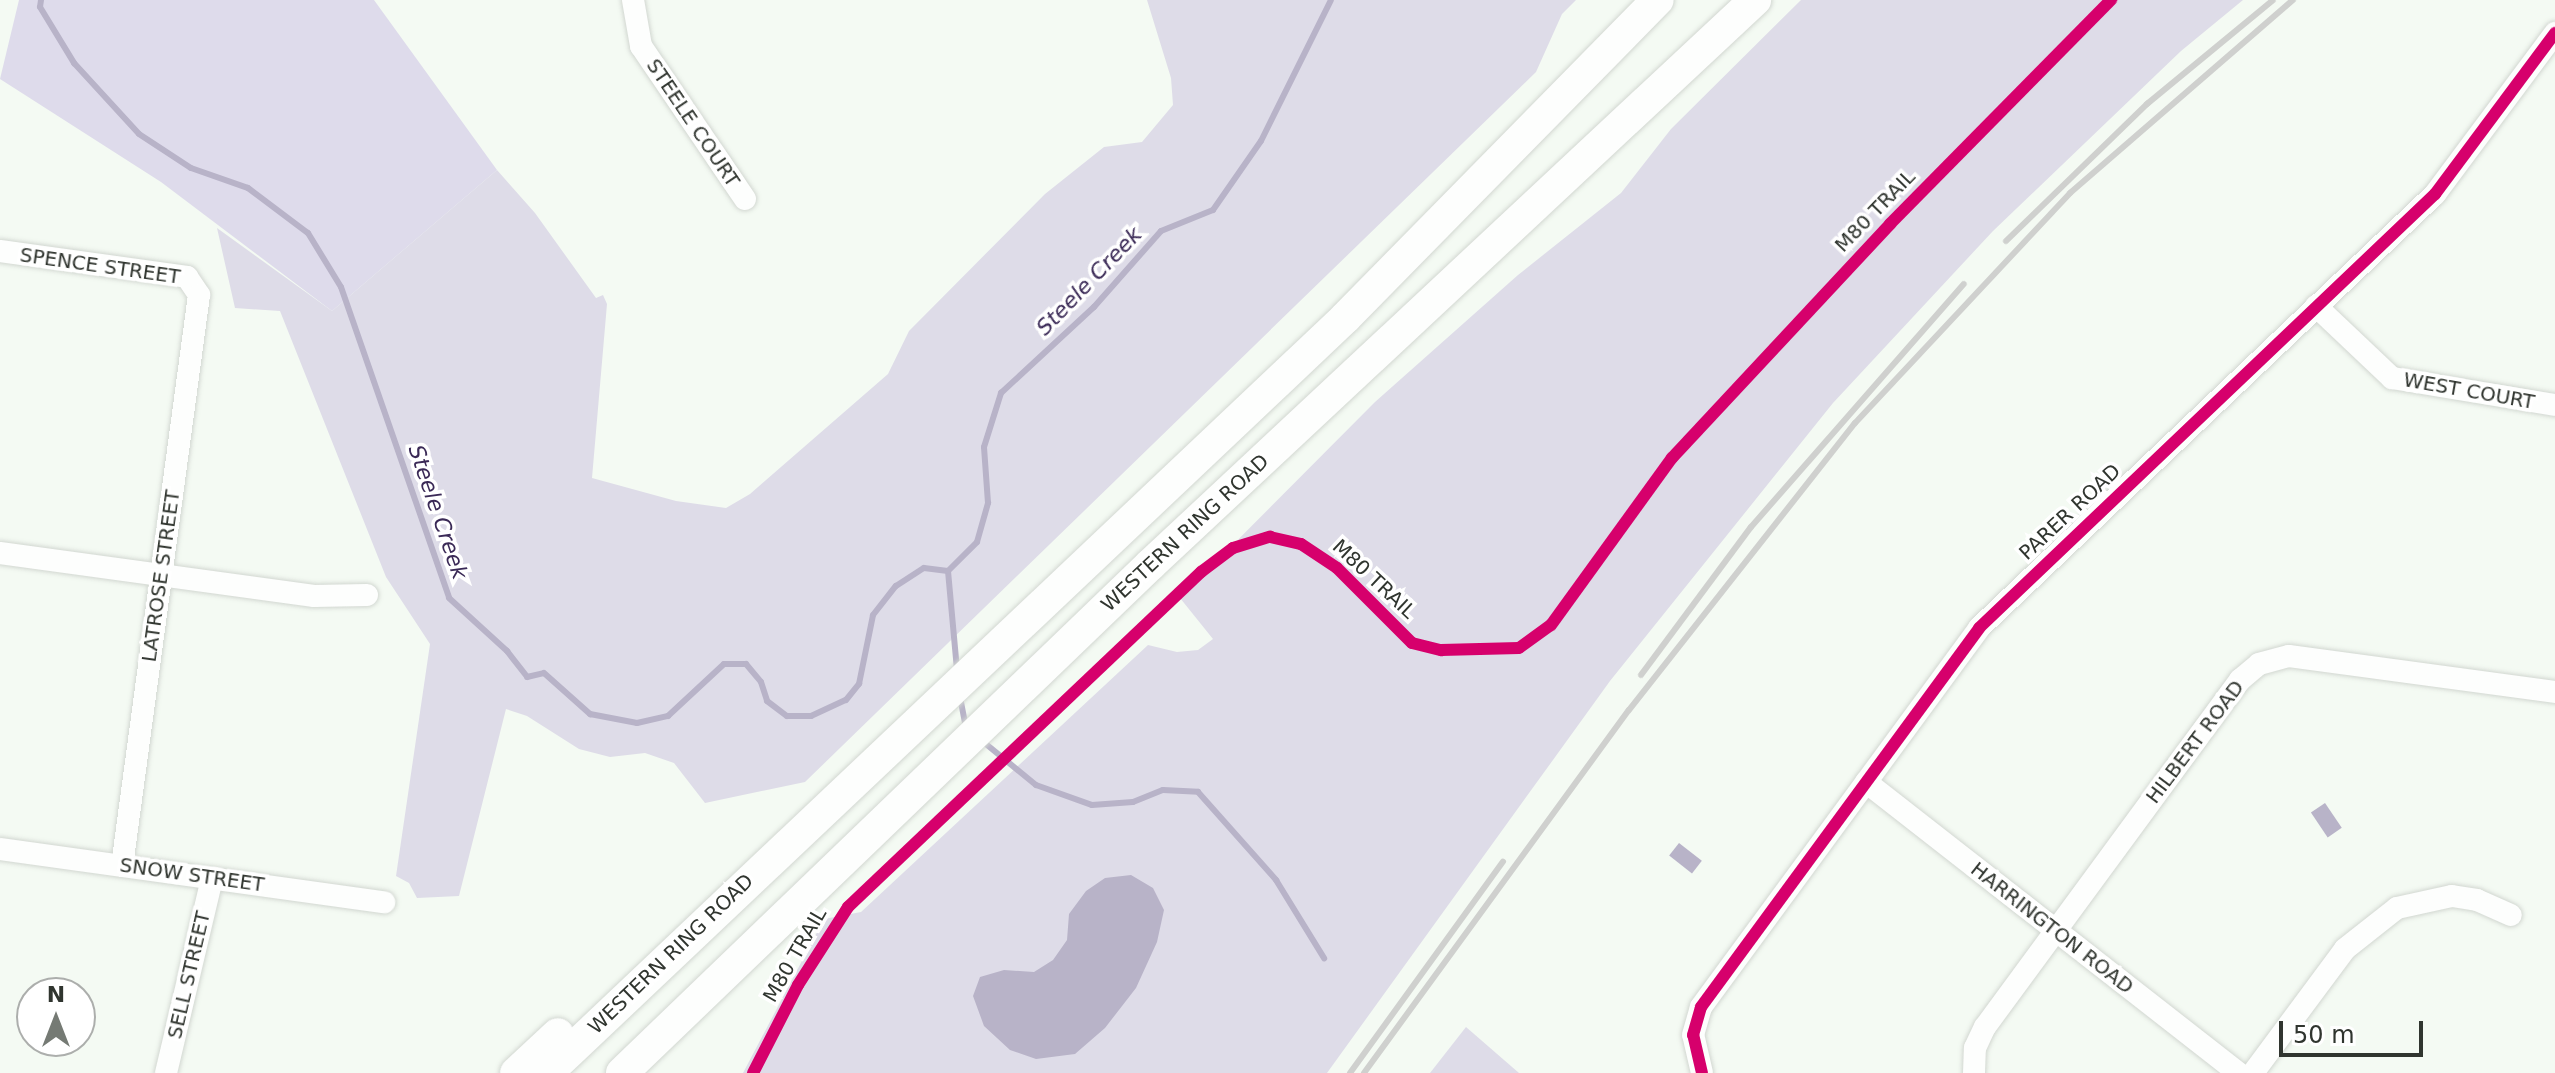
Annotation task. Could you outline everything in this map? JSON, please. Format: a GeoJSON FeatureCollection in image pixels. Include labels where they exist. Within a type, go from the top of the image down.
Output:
{"type":"FeatureCollection","features":[{"type":"Feature","properties":{"kind":"highway","name":"WESTERN RING ROAD"},"geometry":{"type":"LineString","coordinates":[[547,1073],[1133,514],[1345,318],[1658,0]]}},
{"type":"Feature","properties":{"kind":"highway","name":"WESTERN RING ROAD"},"geometry":{"type":"LineString","coordinates":[[622,1073],[1150,565],[1755,0]]}},
{"type":"Feature","properties":{"kind":"highway"},"geometry":{"type":"LineString","coordinates":[[516,1073],[816,814]]}},
{"type":"Feature","properties":{"kind":"highway"},"geometry":{"type":"LineString","coordinates":[[640,1073],[835,868]]}},
{"type":"Feature","properties":{"kind":"street","name":"STEELE COURT"},"geometry":{"type":"LineString","coordinates":[[633,0],[641,46],[745,199]]}},
{"type":"Feature","properties":{"kind":"street","name":"PARER ROAD"},"geometry":{"type":"LineString","coordinates":[[1702,1073],[1693,1035],[1701,1007],[1995,610],[2446,182],[2550,47]]}},
{"type":"Feature","properties":{"kind":"street","name":"SPENCE STREET"},"geometry":{"type":"LineString","coordinates":[[0,251],[187,277],[197,286]]}},
{"type":"Feature","properties":{"kind":"street","name":"LATROSE STREET"},"geometry":{"type":"LineString","coordinates":[[122,866],[160,576],[201,305],[197,286]]}},
{"type":"Feature","properties":{"kind":"street","name":"WEST COURT"},"geometry":{"type":"LineString","coordinates":[[2316,306],[2392,378],[2555,405]]}},
{"type":"Feature","properties":{"kind":"street"},"geometry":{"type":"LineString","coordinates":[[0,553],[314,596],[367,595]]}},
{"type":"Feature","properties":{"kind":"street","name":"HILBERT ROAD"},"geometry":{"type":"LineString","coordinates":[[1974,1073],[1975,1048],[1985,1027],[2240,680],[2269,659],[2300,657],[2555,692]]}},
{"type":"Feature","properties":{"kind":"street","name":"HARRINGTON ROAD"},"geometry":{"type":"LineString","coordinates":[[1866,782],[2239,1073]]}},
{"type":"Feature","properties":{"kind":"street","name":"SNOW STREET"},"geometry":{"type":"LineString","coordinates":[[0,849],[384,902]]}},
{"type":"Feature","properties":{"kind":"street","name":"SELL STREET"},"geometry":{"type":"LineString","coordinates":[[166,1073],[212,878]]}},
{"type":"Feature","properties":{"kind":"street"},"geometry":{"type":"LineString","coordinates":[[2253,1073],[2345,949],[2397,908],[2452,896],[2477,900],[2511,915]]}},
{"type":"Feature","properties":{"kind":"shaded area"},"geometry":{"type":"Polygon","coordinates":[[[19,0],[374,0],[497,170],[332,311],[161,182],[0,79],[19,0]]]}},
{"type":"Feature","properties":{"kind":"shaded area"},"geometry":{"type":"Polygon","coordinates":[[[1147,0],[1576,0],[1562,14],[1536,72],[805,782],[705,803],[674,763],[645,753],[610,757],[579,749],[527,716],[506,709],[459,896],[417,898],[409,883],[396,876],[430,644],[386,577],[280,311],[235,308],[217,228],[332,311],[497,170],[535,213],[596,298],[603,295],[607,304],[592,478],[676,501],[726,508],[750,494],[888,374],[909,331],[1045,194],[1104,147],[1142,142],[1173,105],[1171,78],[1147,0]]]}},
{"type":"Feature","properties":{"kind":"shaded area"},"geometry":{"type":"Polygon","coordinates":[[[1801,0],[2243,0],[2181,51],[1993,231],[1833,403],[1610,681],[1327,1073],[743,1073],[824,919],[861,912],[1148,645],[1177,652],[1198,650],[1213,639],[1180,598],[1375,402],[1518,275],[1621,193],[1671,129],[1801,0]]]}},
{"type":"Feature","properties":{"kind":"shaded area"},"geometry":{"type":"Polygon","coordinates":[[[2325,803],[2342,828],[2328,837],[2311,813],[2325,803]]]}},
{"type":"Feature","properties":{"kind":"shaded area"},"geometry":{"type":"Polygon","coordinates":[[[1679,843],[1702,861],[1692,873],[1669,856],[1679,843]]]}},
{"type":"Feature","properties":{"kind":"shaded area"},"geometry":{"type":"Polygon","coordinates":[[[1131,875],[1153,888],[1164,910],[1157,942],[1136,988],[1105,1028],[1075,1054],[1036,1059],[1010,1050],[984,1026],[973,996],[980,977],[1004,970],[1034,972],[1053,960],[1067,940],[1069,914],[1086,891],[1105,878],[1131,875]]]}},
{"type":"Feature","properties":{"kind":"shaded area"},"geometry":{"type":"Polygon","coordinates":[[[1466,1027],[1519,1073],[1430,1073],[1466,1027]]]}},
{"type":"Feature","properties":{"kind":"waterway","name":"Steele Creek"},"geometry":{"type":"LineString","coordinates":[[41,0],[40,7],[74,63],[139,134],[191,168],[248,188],[308,233],[341,287],[449,598],[507,651],[527,677],[544,673],[590,714],[637,723],[668,716],[724,664],[746,664],[761,682],[767,701],[787,716],[811,716],[846,700],[859,684],[873,615],[896,586],[924,568],[948,571],[957,670]]}},
{"type":"Feature","properties":{"kind":"waterway","name":"Steele Creek"},"geometry":{"type":"LineString","coordinates":[[948,571],[977,542],[988,503],[984,447],[1001,393],[1094,307],[1161,231],[1213,210],[1261,141],[1331,0]]}},
{"type":"Feature","properties":{"kind":"waterway","name":"Steele Creek"},"geometry":{"type":"LineString","coordinates":[[960,697],[966,728]]}},
{"type":"Feature","properties":{"kind":"waterway","name":"Steele Creek"},"geometry":{"type":"LineString","coordinates":[[981,740],[1036,785],[1092,805],[1133,802],[1163,790],[1198,792],[1276,880],[1324,958]]}},
{"type":"Feature","properties":{"kind":"railway"},"geometry":{"type":"LineString","coordinates":[[2006,241],[2147,104],[2273,0]]}},
{"type":"Feature","properties":{"kind":"railway"},"geometry":{"type":"LineString","coordinates":[[1364,1073],[1629,710],[1855,423],[2070,193],[2293,0]]}},
{"type":"Feature","properties":{"kind":"railway"},"geometry":{"type":"LineString","coordinates":[[1641,675],[1751,527],[1964,284]]}},
{"type":"Feature","properties":{"kind":"railway"},"geometry":{"type":"LineString","coordinates":[[1350,1073],[1503,862]]}},
{"type":"Feature","properties":{"kind":"cycle path","name":"M80 TRAIL"},"geometry":{"type":"LineString","coordinates":[[753,1073],[798,985],[848,907],[1201,572],[1233,548],[1270,537],[1301,544],[1337,568],[1412,643],[1441,650],[1519,648],[1551,625],[1672,458],[1890,224],[2111,0]]}},
{"type":"Feature","properties":{"kind":"cycle path"},"geometry":{"type":"LineString","coordinates":[[1702,1073],[1693,1035],[1701,1007],[1979,628],[2435,194],[2555,33]]}}]}
